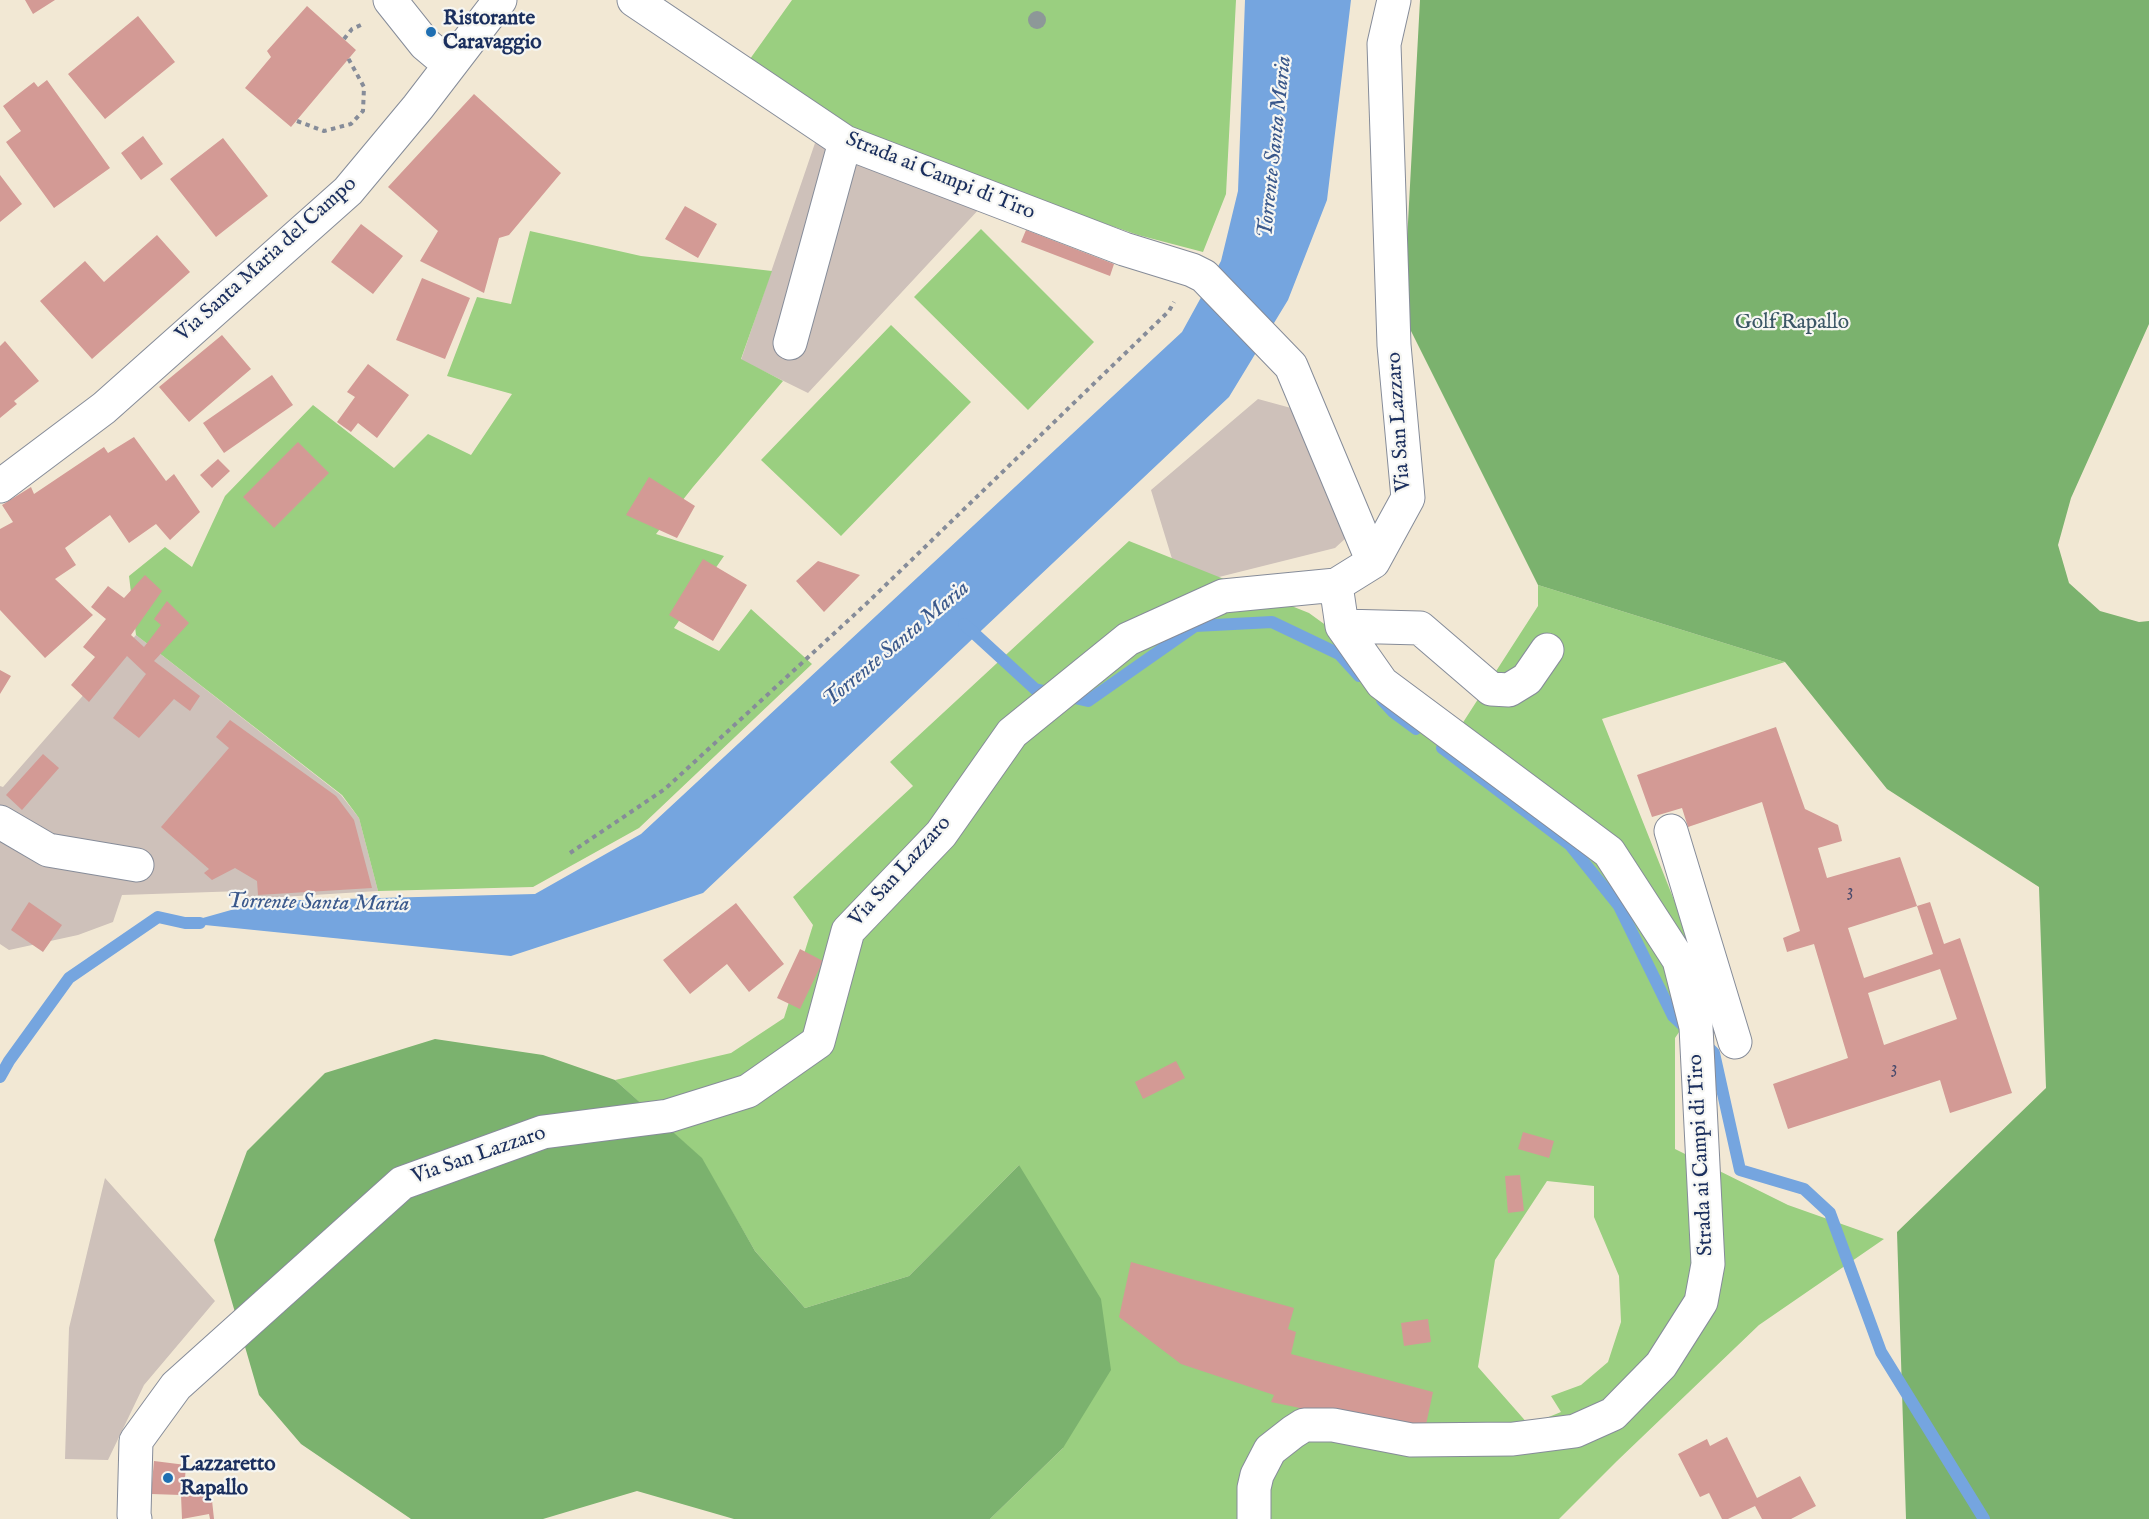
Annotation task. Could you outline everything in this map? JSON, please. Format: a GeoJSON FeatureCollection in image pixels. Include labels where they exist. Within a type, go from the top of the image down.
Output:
{"type":"FeatureCollection","features":[{"type":"Feature","properties":{"kind":"street"},"geometry":{"type":"LineString","coordinates":[[390,0],[425,44],[450,65]]}},
{"type":"Feature","properties":{"kind":"street","name":"Via Santa Maria del Campo"},"geometry":{"type":"LineString","coordinates":[[0,486],[104,408],[348,191],[418,107],[500,0]]}},
{"type":"Feature","properties":{"kind":"street","name":"Strada ai Campi di Tiro"},"geometry":{"type":"LineString","coordinates":[[634,0],[845,142],[1124,249],[1198,273]]}},
{"type":"Feature","properties":{"kind":"street","name":"Via San Lazzaro"},"geometry":{"type":"LineString","coordinates":[[135,1519],[136,1441],[176,1386],[402,1183],[543,1132],[668,1116],[748,1091],[818,1042],[848,931],[941,834],[1012,733],[1128,639],[1223,596],[1336,585],[1373,562],[1408,498],[1394,345],[1384,44],[1394,0]]}},
{"type":"Feature","properties":{"kind":"street"},"geometry":{"type":"LineString","coordinates":[[790,343],[845,142]]}},
{"type":"Feature","properties":{"kind":"street"},"geometry":{"type":"LineString","coordinates":[[1198,273],[1291,366],[1373,562]]}},
{"type":"Feature","properties":{"kind":"street","name":"Strada ai Campi di Tiro"},"geometry":{"type":"LineString","coordinates":[[1254,1519],[1254,1488],[1257,1475],[1270,1450],[1304,1425],[1333,1425],[1411,1440],[1513,1439],[1575,1431],[1613,1414],[1661,1365],[1701,1302],[1708,1264],[1696,1027],[1679,960],[1609,852],[1382,683],[1342,626],[1336,585]]}},
{"type":"Feature","properties":{"kind":"street"},"geometry":{"type":"LineString","coordinates":[[1342,626],[1420,628],[1491,689],[1509,690],[1527,679],[1547,650]]}},
{"type":"Feature","properties":{"kind":"street"},"geometry":{"type":"LineString","coordinates":[[0,822],[48,850],[137,865]]}},
{"type":"Feature","properties":{"kind":"street"},"geometry":{"type":"LineString","coordinates":[[1671,831],[1736,1042]]}},
{"type":"Feature","properties":{"kind":"path"},"geometry":{"type":"LineString","coordinates":[[297,121],[324,131],[351,124],[363,111],[364,87],[348,58]]}},
{"type":"Feature","properties":{"kind":"path"},"geometry":{"type":"LineString","coordinates":[[570,853],[665,789],[866,604],[1169,311],[1198,273]]}},
{"type":"Feature","properties":{"kind":"shaded area"},"geometry":{"type":"Polygon","coordinates":[[[815,143],[981,207],[808,393],[741,360],[815,143]]]}},
{"type":"Feature","properties":{"kind":"shaded area"},"geometry":{"type":"Polygon","coordinates":[[[1258,399],[1291,408],[1347,520],[1347,537],[1335,548],[1195,583],[1173,562],[1151,490],[1258,399]]]}},
{"type":"Feature","properties":{"kind":"shaded area"},"geometry":{"type":"Polygon","coordinates":[[[136,635],[341,795],[359,818],[378,891],[249,899],[242,891],[122,895],[113,922],[78,935],[9,950],[0,944],[0,786],[3,787],[136,635]]]}},
{"type":"Feature","properties":{"kind":"shaded area"},"geometry":{"type":"Polygon","coordinates":[[[105,1178],[215,1301],[144,1385],[108,1460],[65,1459],[69,1328],[105,1178]]]}},
{"type":"Feature","properties":{"kind":"green space"},"geometry":{"type":"Polygon","coordinates":[[[792,0],[1236,0],[1226,194],[1203,252],[1138,235],[929,163],[839,123],[745,66],[792,0]]]}},
{"type":"Feature","properties":{"kind":"green space","name":"Golf Rapallo"},"geometry":{"type":"Polygon","coordinates":[[[1420,0],[2149,0],[2149,324],[2071,498],[2058,545],[2069,583],[2100,611],[2139,622],[2149,621],[2149,1519],[1906,1519],[1897,1232],[2046,1088],[2039,887],[1887,789],[1785,662],[1538,585],[1403,315],[1420,0]]]}},
{"type":"Feature","properties":{"kind":"green space"},"geometry":{"type":"Polygon","coordinates":[[[981,229],[1094,342],[1028,410],[914,297],[981,229]]]}},
{"type":"Feature","properties":{"kind":"green space"},"geometry":{"type":"Polygon","coordinates":[[[530,231],[641,256],[772,271],[741,359],[783,381],[656,534],[724,556],[674,628],[719,651],[751,609],[812,664],[639,828],[533,887],[378,891],[359,818],[342,795],[136,635],[129,576],[165,547],[192,567],[225,496],[313,405],[394,468],[428,434],[471,455],[512,394],[447,376],[477,297],[511,304],[530,231]]]}},
{"type":"Feature","properties":{"kind":"green space"},"geometry":{"type":"Polygon","coordinates":[[[891,325],[971,402],[841,536],[761,460],[891,325]]]}},
{"type":"Feature","properties":{"kind":"green space"},"geometry":{"type":"Polygon","coordinates":[[[1129,541],[1309,613],[1462,724],[1538,606],[1538,585],[1785,662],[1602,719],[1709,988],[1675,1038],[1675,1149],[1788,1205],[1884,1239],[1759,1325],[1559,1519],[990,1519],[1063,1448],[1019,1165],[909,1276],[805,1308],[755,1251],[701,1158],[615,1080],[731,1053],[784,1018],[813,925],[793,897],[913,786],[890,762],[1129,541]],[[1547,1181],[1495,1260],[1478,1367],[1529,1425],[1561,1412],[1551,1396],[1581,1385],[1608,1362],[1621,1322],[1619,1276],[1594,1217],[1594,1186],[1547,1181]]]}},
{"type":"Feature","properties":{"kind":"green space"},"geometry":{"type":"Polygon","coordinates":[[[435,1039],[543,1055],[615,1080],[702,1158],[755,1251],[805,1308],[909,1276],[1019,1165],[1101,1299],[1111,1370],[1063,1448],[990,1519],[734,1519],[637,1491],[543,1519],[411,1519],[301,1444],[259,1395],[214,1240],[247,1151],[325,1073],[435,1039]]]}},
{"type":"Feature","properties":{"kind":"water","name":"Torrente Santa Maria"},"geometry":{"type":"Polygon","coordinates":[[[1245,0],[1351,0],[1327,200],[1288,300],[1229,397],[703,893],[511,956],[185,923],[263,901],[535,894],[641,834],[1182,332],[1221,261],[1238,191],[1245,0]]]}},
{"type":"Feature","properties":{"kind":"building"},"geometry":{"type":"Polygon","coordinates":[[[25,0],[55,0],[33,14],[25,0]]]}},
{"type":"Feature","properties":{"kind":"building"},"geometry":{"type":"Polygon","coordinates":[[[307,6],[356,50],[291,127],[245,88],[271,57],[267,51],[307,6]]]}},
{"type":"Feature","properties":{"kind":"building"},"geometry":{"type":"Polygon","coordinates":[[[138,16],[175,62],[105,119],[68,74],[138,16]]]}},
{"type":"Feature","properties":{"kind":"building"},"geometry":{"type":"Polygon","coordinates":[[[47,80],[110,168],[54,208],[6,142],[21,131],[3,106],[34,82],[38,87],[47,80]]]}},
{"type":"Feature","properties":{"kind":"building"},"geometry":{"type":"Polygon","coordinates":[[[474,94],[561,173],[509,235],[499,238],[484,293],[420,261],[438,231],[388,187],[474,94]]]}},
{"type":"Feature","properties":{"kind":"building"},"geometry":{"type":"Polygon","coordinates":[[[143,136],[163,164],[141,180],[121,153],[143,136]]]}},
{"type":"Feature","properties":{"kind":"building"},"geometry":{"type":"Polygon","coordinates":[[[223,138],[268,196],[216,237],[170,179],[223,138]]]}},
{"type":"Feature","properties":{"kind":"building"},"geometry":{"type":"Polygon","coordinates":[[[0,175],[22,204],[0,222],[0,175]]]}},
{"type":"Feature","properties":{"kind":"building"},"geometry":{"type":"Polygon","coordinates":[[[685,206],[717,224],[698,258],[665,239],[685,206]]]}},
{"type":"Feature","properties":{"kind":"building"},"geometry":{"type":"Polygon","coordinates":[[[361,224],[403,256],[373,294],[331,262],[361,224]]]}},
{"type":"Feature","properties":{"kind":"building"},"geometry":{"type":"Polygon","coordinates":[[[1026,230],[1114,264],[1110,276],[1021,242],[1026,230]]]}},
{"type":"Feature","properties":{"kind":"building"},"geometry":{"type":"Polygon","coordinates":[[[157,235],[190,272],[92,359],[40,301],[85,261],[104,282],[157,235]]]}},
{"type":"Feature","properties":{"kind":"building"},"geometry":{"type":"Polygon","coordinates":[[[422,278],[470,298],[445,359],[396,340],[422,278]]]}},
{"type":"Feature","properties":{"kind":"building"},"geometry":{"type":"Polygon","coordinates":[[[222,335],[251,369],[189,422],[159,387],[222,335]]]}},
{"type":"Feature","properties":{"kind":"building"},"geometry":{"type":"Polygon","coordinates":[[[5,341],[39,381],[14,401],[17,404],[0,418],[0,346],[5,341]]]}},
{"type":"Feature","properties":{"kind":"building"},"geometry":{"type":"Polygon","coordinates":[[[368,364],[409,395],[377,438],[358,423],[351,432],[337,422],[355,397],[347,392],[368,364]]]}},
{"type":"Feature","properties":{"kind":"building"},"geometry":{"type":"Polygon","coordinates":[[[272,375],[293,405],[224,453],[203,423],[272,375]]]}},
{"type":"Feature","properties":{"kind":"building"},"geometry":{"type":"Polygon","coordinates":[[[134,437],[166,481],[174,474],[200,512],[170,540],[156,524],[129,543],[110,515],[65,548],[76,565],[55,579],[93,615],[45,658],[0,610],[0,529],[13,522],[2,505],[31,487],[34,494],[104,447],[108,453],[134,437]]]}},
{"type":"Feature","properties":{"kind":"building"},"geometry":{"type":"Polygon","coordinates":[[[298,442],[329,473],[274,528],[243,497],[298,442]]]}},
{"type":"Feature","properties":{"kind":"building"},"geometry":{"type":"Polygon","coordinates":[[[218,459],[230,471],[212,488],[200,475],[218,459]]]}},
{"type":"Feature","properties":{"kind":"building"},"geometry":{"type":"Polygon","coordinates":[[[649,477],[695,506],[677,538],[626,515],[649,477]]]}},
{"type":"Feature","properties":{"kind":"building"},"geometry":{"type":"Polygon","coordinates":[[[703,559],[747,585],[713,641],[669,615],[703,559]]]}},
{"type":"Feature","properties":{"kind":"building"},"geometry":{"type":"Polygon","coordinates":[[[818,561],[860,575],[824,612],[796,581],[818,561]]]}},
{"type":"Feature","properties":{"kind":"building"},"geometry":{"type":"Polygon","coordinates":[[[145,575],[162,591],[131,635],[144,647],[161,625],[154,619],[167,601],[189,623],[154,661],[200,696],[190,711],[174,699],[139,738],[113,718],[146,674],[127,656],[89,702],[71,685],[95,657],[83,647],[106,619],[91,607],[108,586],[124,598],[145,575]]]}},
{"type":"Feature","properties":{"kind":"building"},"geometry":{"type":"Polygon","coordinates":[[[0,670],[11,676],[0,694],[0,670]]]}},
{"type":"Feature","properties":{"kind":"building"},"geometry":{"type":"Polygon","coordinates":[[[230,720],[336,796],[354,820],[372,888],[258,895],[257,881],[235,868],[212,880],[204,873],[209,869],[161,827],[229,748],[216,737],[230,720]]]}},
{"type":"Feature","properties":{"kind":"building"},"geometry":{"type":"Polygon","coordinates":[[[1776,727],[1805,809],[1838,825],[1842,841],[1818,848],[1827,878],[1900,857],[1917,906],[1930,902],[1944,944],[1960,938],[2012,1093],[1950,1113],[1940,1080],[1788,1129],[1773,1084],[1848,1058],[1814,944],[1787,952],[1783,938],[1800,931],[1762,802],[1688,827],[1682,808],[1652,817],[1637,775],[1776,727]],[[1917,906],[1848,928],[1864,978],[1933,954],[1917,906]],[[1940,969],[1868,993],[1884,1045],[1957,1019],[1940,969]]]}},
{"type":"Feature","properties":{"kind":"building"},"geometry":{"type":"Polygon","coordinates":[[[43,754],[59,768],[22,810],[6,795],[43,754]]]}},
{"type":"Feature","properties":{"kind":"building"},"geometry":{"type":"Polygon","coordinates":[[[29,902],[62,925],[43,952],[11,930],[29,902]]]}},
{"type":"Feature","properties":{"kind":"building"},"geometry":{"type":"Polygon","coordinates":[[[736,903],[784,964],[749,992],[727,964],[690,994],[663,960],[736,903]]]}},
{"type":"Feature","properties":{"kind":"building"},"geometry":{"type":"Polygon","coordinates":[[[800,949],[823,961],[800,1009],[777,998],[800,949]]]}},
{"type":"Feature","properties":{"kind":"building"},"geometry":{"type":"Polygon","coordinates":[[[1176,1061],[1185,1078],[1143,1099],[1135,1082],[1176,1061]]]}},
{"type":"Feature","properties":{"kind":"building"},"geometry":{"type":"Polygon","coordinates":[[[1523,1132],[1554,1141],[1549,1158],[1518,1149],[1523,1132]]]}},
{"type":"Feature","properties":{"kind":"building"},"geometry":{"type":"Polygon","coordinates":[[[1520,1175],[1524,1211],[1508,1213],[1505,1176],[1520,1175]]]}},
{"type":"Feature","properties":{"kind":"building"},"geometry":{"type":"Polygon","coordinates":[[[1131,1262],[1294,1308],[1288,1329],[1296,1332],[1291,1354],[1433,1392],[1424,1434],[1271,1402],[1274,1395],[1181,1364],[1119,1317],[1131,1262]]]}},
{"type":"Feature","properties":{"kind":"building"},"geometry":{"type":"Polygon","coordinates":[[[1428,1319],[1431,1342],[1404,1346],[1401,1323],[1428,1319]]]}},
{"type":"Feature","properties":{"kind":"building"},"geometry":{"type":"Polygon","coordinates":[[[1727,1437],[1757,1498],[1800,1476],[1816,1506],[1791,1519],[1762,1519],[1755,1506],[1728,1519],[1722,1519],[1709,1493],[1700,1497],[1678,1454],[1707,1439],[1710,1446],[1727,1437]]]}},
{"type":"Feature","properties":{"kind":"building","name":"Lazzaretto Rapallo"},"geometry":{"type":"Polygon","coordinates":[[[154,1461],[186,1465],[184,1492],[211,1491],[214,1519],[210,1519],[209,1514],[182,1519],[181,1495],[151,1494],[154,1461]]]}},
{"type":"Feature","properties":{"kind":"waterway"},"geometry":{"type":"LineString","coordinates":[[964,624],[1035,689],[1088,701],[1195,626],[1272,622],[1339,654],[1359,676]]}},
{"type":"Feature","properties":{"kind":"waterway"},"geometry":{"type":"LineString","coordinates":[[1382,700],[1393,712],[1416,729]]}},
{"type":"Feature","properties":{"kind":"waterway"},"geometry":{"type":"LineString","coordinates":[[1442,748],[1570,845],[1619,906],[1673,1016],[1688,1030]]}},
{"type":"Feature","properties":{"kind":"waterway"},"geometry":{"type":"LineString","coordinates":[[0,1077],[69,978],[158,917],[185,923],[200,923]]}},
{"type":"Feature","properties":{"kind":"waterway"},"geometry":{"type":"LineString","coordinates":[[1704,1043],[1714,1053],[1740,1170],[1804,1189],[1830,1213],[1881,1352],[1984,1519]]}},
{"type":"Feature","properties":{"kind":"place","name":"Ristorante Caravaggio"},"geometry":{"type":"Point","coordinates":[431,32]}},
{"type":"Feature","properties":{"kind":"place","name":"Lazzaretto Rapallo"},"geometry":{"type":"Point","coordinates":[168,1478]}}]}
